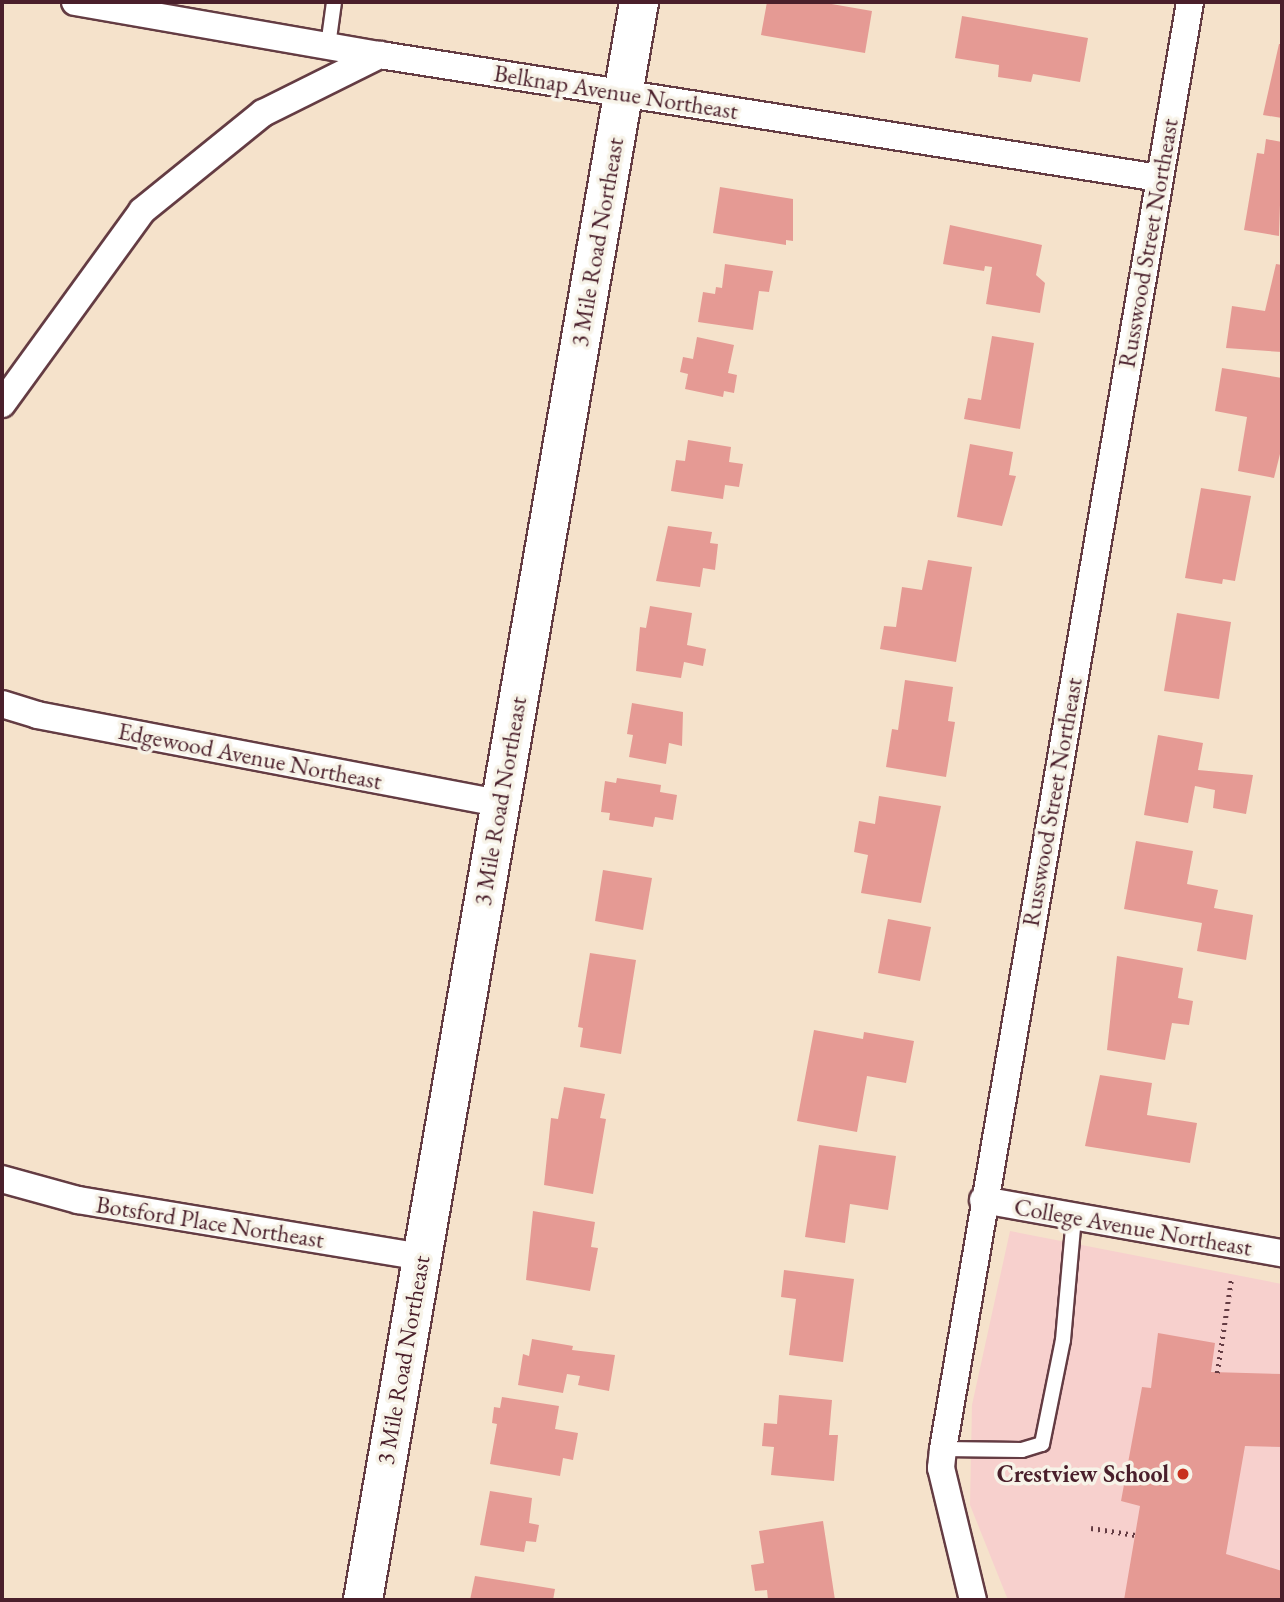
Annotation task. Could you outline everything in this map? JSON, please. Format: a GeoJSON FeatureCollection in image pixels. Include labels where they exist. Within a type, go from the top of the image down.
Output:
{"type":"FeatureCollection","features":[{"type":"Feature","properties":{"kind":"main road","name":"3 Mile Road Northeast"},"geometry":{"type":"LineString","coordinates":[[363,1600],[639,2]]}},
{"type":"Feature","properties":{"kind":"street","name":"Belknap Avenue Northeast"},"geometry":{"type":"LineString","coordinates":[[75,2],[380,55],[1159,178]]}},
{"type":"Feature","properties":{"kind":"street","name":"Russwood Street Northeast"},"geometry":{"type":"LineString","coordinates":[[973,1600],[940,1468],[1190,2]]}},
{"type":"Feature","properties":{"kind":"street"},"geometry":{"type":"LineString","coordinates":[[2,404],[142,211],[263,113],[380,55]]}},
{"type":"Feature","properties":{"kind":"street","name":"Edgewood Avenue Northeast"},"geometry":{"type":"LineString","coordinates":[[2,704],[37,715],[500,803]]}},
{"type":"Feature","properties":{"kind":"street","name":"Botsford Place Northeast"},"geometry":{"type":"LineString","coordinates":[[2,1180],[78,1200],[421,1257]]}},
{"type":"Feature","properties":{"kind":"street","name":"College Avenue Northeast"},"geometry":{"type":"LineString","coordinates":[[984,1200],[1282,1253]]}},
{"type":"Feature","properties":{"kind":"lane"},"geometry":{"type":"LineString","coordinates":[[328,46],[334,2]]}},
{"type":"Feature","properties":{"kind":"lane"},"geometry":{"type":"LineString","coordinates":[[943,1449],[1022,1450],[1042,1444],[1063,1340],[1074,1216]]}},
{"type":"Feature","properties":{"kind":"path"},"geometry":{"type":"LineString","coordinates":[[1217,1373],[1231,1280]]}},
{"type":"Feature","properties":{"kind":"path"},"geometry":{"type":"LineString","coordinates":[[1091,1528],[1135,1535]]}},
{"type":"Feature","properties":{"kind":"shaded area"},"geometry":{"type":"Polygon","coordinates":[[[1010,1231],[1282,1284],[1282,1600],[1008,1600],[970,1505],[972,1405],[1010,1231]]]}},
{"type":"Feature","properties":{"kind":"building"},"geometry":{"type":"Polygon","coordinates":[[[767,2],[820,2],[872,11],[865,53],[761,35],[767,2]]]}},
{"type":"Feature","properties":{"kind":"building"},"geometry":{"type":"Polygon","coordinates":[[[962,16],[1088,38],[1080,82],[1033,74],[1031,82],[998,77],[999,65],[955,58],[962,16]]]}},
{"type":"Feature","properties":{"kind":"building"},"geometry":{"type":"Polygon","coordinates":[[[1279,44],[1282,44],[1282,118],[1263,115],[1279,44]]]}},
{"type":"Feature","properties":{"kind":"building"},"geometry":{"type":"Polygon","coordinates":[[[1266,139],[1282,142],[1279,236],[1244,230],[1257,153],[1264,154],[1266,139]]]}},
{"type":"Feature","properties":{"kind":"building"},"geometry":{"type":"Polygon","coordinates":[[[720,187],[793,199],[793,241],[786,240],[786,245],[713,233],[720,187]]]}},
{"type":"Feature","properties":{"kind":"building"},"geometry":{"type":"Polygon","coordinates":[[[950,225],[1042,245],[1036,275],[1045,283],[1040,313],[986,304],[992,267],[985,266],[984,271],[943,264],[950,225]]]}},
{"type":"Feature","properties":{"kind":"building"},"geometry":{"type":"Polygon","coordinates":[[[725,264],[773,271],[769,292],[759,291],[753,330],[698,322],[703,292],[715,294],[716,287],[722,288],[725,264]]]}},
{"type":"Feature","properties":{"kind":"building"},"geometry":{"type":"Polygon","coordinates":[[[1276,264],[1282,265],[1282,352],[1226,348],[1232,306],[1265,311],[1276,264]]]}},
{"type":"Feature","properties":{"kind":"building"},"geometry":{"type":"Polygon","coordinates":[[[992,336],[1034,343],[1020,429],[964,419],[968,398],[981,400],[992,336]]]}},
{"type":"Feature","properties":{"kind":"building"},"geometry":{"type":"Polygon","coordinates":[[[697,337],[734,345],[728,373],[737,375],[734,393],[724,391],[723,397],[685,389],[688,374],[680,372],[683,357],[693,359],[697,337]]]}},
{"type":"Feature","properties":{"kind":"building"},"geometry":{"type":"Polygon","coordinates":[[[1222,368],[1282,378],[1282,446],[1274,478],[1238,471],[1247,417],[1215,411],[1222,368]]]}},
{"type":"Feature","properties":{"kind":"building"},"geometry":{"type":"Polygon","coordinates":[[[688,440],[731,447],[729,462],[743,464],[739,487],[725,485],[723,499],[671,491],[676,460],[685,461],[688,440]]]}},
{"type":"Feature","properties":{"kind":"building"},"geometry":{"type":"Polygon","coordinates":[[[970,444],[1013,452],[1009,475],[1016,476],[1002,526],[957,517],[970,444]]]}},
{"type":"Feature","properties":{"kind":"building"},"geometry":{"type":"Polygon","coordinates":[[[1201,488],[1251,496],[1235,581],[1223,579],[1222,584],[1185,578],[1201,488]]]}},
{"type":"Feature","properties":{"kind":"building"},"geometry":{"type":"Polygon","coordinates":[[[668,526],[712,532],[710,543],[718,544],[715,570],[703,568],[700,587],[656,581],[668,526]]]}},
{"type":"Feature","properties":{"kind":"building"},"geometry":{"type":"Polygon","coordinates":[[[928,560],[972,567],[956,662],[880,649],[884,626],[896,627],[902,587],[922,590],[928,560]]]}},
{"type":"Feature","properties":{"kind":"building"},"geometry":{"type":"Polygon","coordinates":[[[650,606],[692,613],[687,645],[706,649],[703,666],[684,662],[681,678],[636,671],[640,627],[646,628],[650,606]]]}},
{"type":"Feature","properties":{"kind":"building"},"geometry":{"type":"Polygon","coordinates":[[[1177,613],[1231,622],[1219,699],[1164,691],[1177,613]]]}},
{"type":"Feature","properties":{"kind":"building"},"geometry":{"type":"Polygon","coordinates":[[[905,680],[953,687],[948,721],[955,722],[946,777],[886,767],[892,729],[898,730],[905,680]]]}},
{"type":"Feature","properties":{"kind":"building"},"geometry":{"type":"Polygon","coordinates":[[[632,703],[683,712],[682,746],[669,743],[666,764],[629,757],[633,735],[627,734],[632,703]]]}},
{"type":"Feature","properties":{"kind":"building"},"geometry":{"type":"Polygon","coordinates":[[[1158,735],[1203,743],[1198,770],[1253,775],[1246,814],[1213,808],[1215,790],[1195,786],[1188,823],[1144,815],[1158,735]]]}},
{"type":"Feature","properties":{"kind":"building"},"geometry":{"type":"Polygon","coordinates":[[[617,778],[661,785],[660,792],[677,795],[673,820],[655,817],[653,827],[609,820],[610,813],[601,812],[605,781],[616,783],[617,778]]]}},
{"type":"Feature","properties":{"kind":"building"},"geometry":{"type":"Polygon","coordinates":[[[879,796],[941,806],[921,903],[861,893],[868,855],[854,852],[859,821],[875,824],[879,796]]]}},
{"type":"Feature","properties":{"kind":"building"},"geometry":{"type":"Polygon","coordinates":[[[1136,841],[1193,851],[1187,884],[1218,890],[1214,908],[1253,915],[1246,960],[1197,951],[1202,923],[1124,909],[1136,841]]]}},
{"type":"Feature","properties":{"kind":"building"},"geometry":{"type":"Polygon","coordinates":[[[603,870],[652,878],[643,930],[595,921],[603,870]]]}},
{"type":"Feature","properties":{"kind":"building"},"geometry":{"type":"Polygon","coordinates":[[[888,919],[931,927],[920,981],[878,973],[888,919]]]}},
{"type":"Feature","properties":{"kind":"building"},"geometry":{"type":"Polygon","coordinates":[[[590,953],[636,960],[621,1054],[580,1047],[583,1028],[578,1027],[590,953]]]}},
{"type":"Feature","properties":{"kind":"building"},"geometry":{"type":"Polygon","coordinates":[[[1117,956],[1183,968],[1178,998],[1193,1001],[1189,1025],[1172,1023],[1165,1060],[1107,1050],[1117,956]]]}},
{"type":"Feature","properties":{"kind":"building"},"geometry":{"type":"Polygon","coordinates":[[[814,1030],[863,1039],[864,1032],[914,1041],[906,1083],[867,1076],[857,1132],[797,1121],[814,1030]]]}},
{"type":"Feature","properties":{"kind":"building"},"geometry":{"type":"Polygon","coordinates":[[[1100,1075],[1152,1083],[1147,1115],[1197,1123],[1190,1163],[1085,1146],[1100,1075]]]}},
{"type":"Feature","properties":{"kind":"building"},"geometry":{"type":"Polygon","coordinates":[[[564,1087],[605,1094],[600,1118],[606,1119],[593,1194],[544,1185],[551,1118],[558,1119],[564,1087]]]}},
{"type":"Feature","properties":{"kind":"building"},"geometry":{"type":"Polygon","coordinates":[[[819,1145],[896,1156],[888,1210],[850,1204],[845,1243],[805,1237],[819,1145]]]}},
{"type":"Feature","properties":{"kind":"building"},"geometry":{"type":"Polygon","coordinates":[[[533,1211],[595,1222],[591,1247],[598,1248],[590,1291],[526,1280],[533,1211]]]}},
{"type":"Feature","properties":{"kind":"building"},"geometry":{"type":"Polygon","coordinates":[[[784,1270],[854,1279],[843,1362],[789,1355],[796,1299],[781,1297],[784,1270]]]}},
{"type":"Feature","properties":{"kind":"building","name":"Crestview School"},"geometry":{"type":"Polygon","coordinates":[[[1158,1333],[1215,1343],[1211,1372],[1282,1374],[1282,1447],[1245,1446],[1226,1554],[1282,1571],[1282,1600],[1124,1600],[1140,1506],[1121,1501],[1142,1387],[1151,1388],[1158,1333]]]}},
{"type":"Feature","properties":{"kind":"building"},"geometry":{"type":"Polygon","coordinates":[[[532,1339],[573,1346],[572,1350],[615,1355],[609,1391],[578,1385],[580,1376],[567,1374],[563,1393],[518,1385],[523,1354],[529,1356],[532,1339]]]}},
{"type":"Feature","properties":{"kind":"building"},"geometry":{"type":"Polygon","coordinates":[[[779,1395],[832,1400],[829,1435],[838,1435],[834,1481],[771,1475],[774,1447],[762,1446],[764,1423],[777,1424],[779,1395]]]}},
{"type":"Feature","properties":{"kind":"building"},"geometry":{"type":"Polygon","coordinates":[[[502,1397],[559,1406],[555,1429],[578,1433],[573,1460],[563,1458],[560,1476],[490,1464],[497,1424],[492,1423],[494,1407],[500,1408],[502,1397]]]}},
{"type":"Feature","properties":{"kind":"building"},"geometry":{"type":"Polygon","coordinates":[[[490,1491],[532,1498],[529,1523],[539,1525],[536,1542],[526,1541],[524,1552],[480,1545],[490,1491]]]}},
{"type":"Feature","properties":{"kind":"building"},"geometry":{"type":"Polygon","coordinates":[[[823,1521],[835,1600],[768,1600],[767,1590],[755,1591],[751,1565],[764,1563],[759,1531],[823,1521]]]}},
{"type":"Feature","properties":{"kind":"building"},"geometry":{"type":"Polygon","coordinates":[[[475,1576],[555,1589],[553,1600],[470,1600],[475,1576]]]}},
{"type":"Feature","properties":{"kind":"place","name":"Crestview School"},"geometry":{"type":"Point","coordinates":[1183,1474]}}]}
